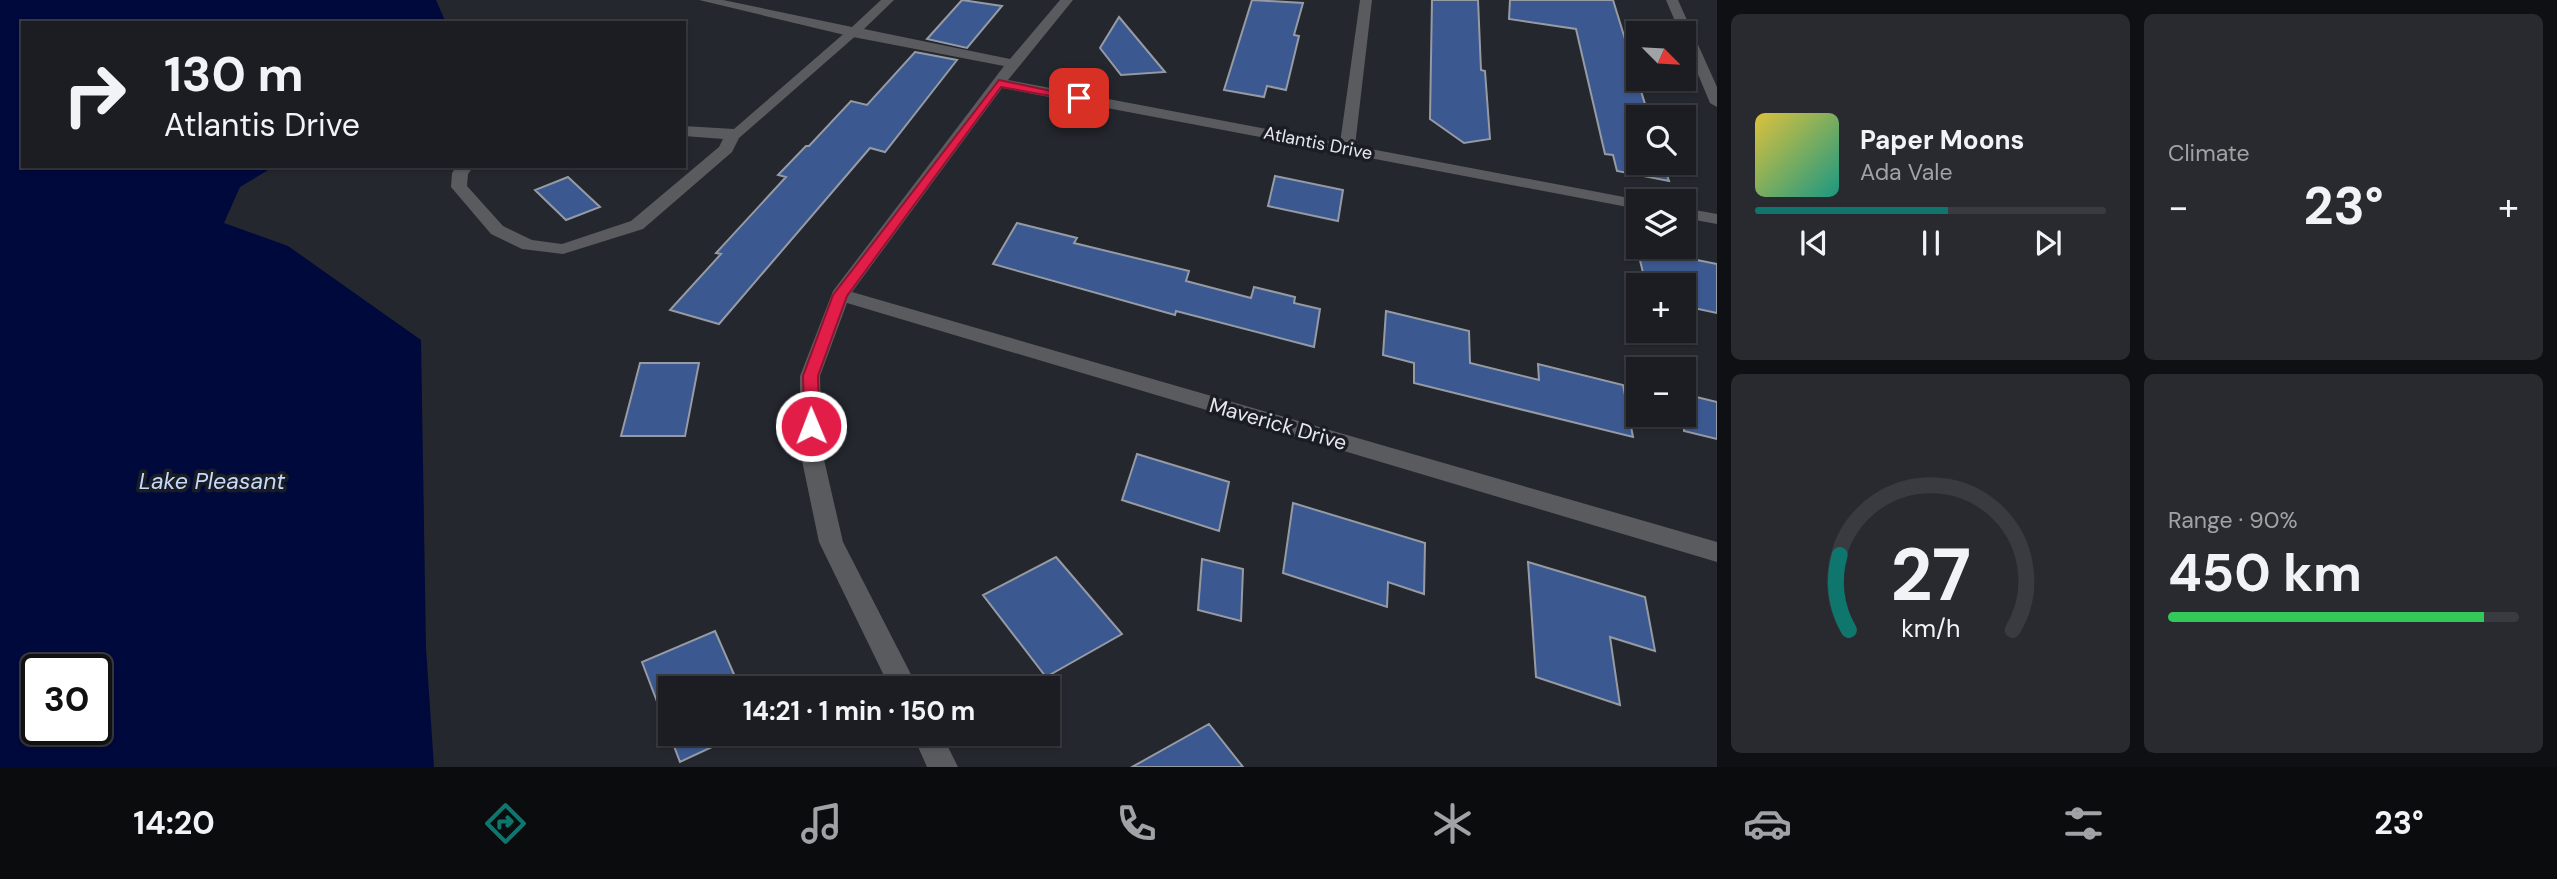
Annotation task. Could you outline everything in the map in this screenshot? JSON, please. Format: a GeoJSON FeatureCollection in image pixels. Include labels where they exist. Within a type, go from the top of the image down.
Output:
{"type":"FeatureCollection","features":[{"type":"Feature","properties":{"kind":"street"},"geometry":{"type":"LineString","coordinates":[[705,0],[853,33],[1013,64]]}},
{"type":"Feature","properties":{"kind":"street"},"geometry":{"type":"LineString","coordinates":[[464,168],[460,173],[459,187],[497,230],[528,245],[563,249],[637,225],[726,149],[733,135],[753,123],[888,0]]}},
{"type":"Feature","properties":{"kind":"street"},"geometry":{"type":"LineString","coordinates":[[898,676],[831,542],[811,452],[810,376],[840,295],[1013,64],[1067,0]]}},
{"type":"Feature","properties":{"kind":"street"},"geometry":{"type":"LineString","coordinates":[[1347,148],[1366,0]]}},
{"type":"Feature","properties":{"kind":"street"},"geometry":{"type":"LineString","coordinates":[[1672,0],[1717,103]]}},
{"type":"Feature","properties":{"kind":"street","name":"Atlantis Drive"},"geometry":{"type":"LineString","coordinates":[[999,83],[1626,202]]}},
{"type":"Feature","properties":{"kind":"street"},"geometry":{"type":"LineString","coordinates":[[686,131],[733,135]]}},
{"type":"Feature","properties":{"kind":"street"},"geometry":{"type":"LineString","coordinates":[[1696,215],[1717,219]]}},
{"type":"Feature","properties":{"kind":"street","name":"Maverick Drive"},"geometry":{"type":"LineString","coordinates":[[840,295],[1717,552]]}},
{"type":"Feature","properties":{"kind":"street"},"geometry":{"type":"LineString","coordinates":[[932,746],[943,767]]}},
{"type":"Feature","properties":{"kind":"water","name":"Lake Pleasant"},"geometry":{"type":"Polygon","coordinates":[[[0,0],[436,0],[445,21],[21,21],[21,168],[272,168],[240,187],[224,223],[288,246],[421,340],[426,648],[434,767],[0,767],[0,0]]]}},
{"type":"Feature","properties":{"kind":"building"},"geometry":{"type":"Polygon","coordinates":[[[962,0],[1002,6],[967,48],[927,39],[962,0]]]}},
{"type":"Feature","properties":{"kind":"building"},"geometry":{"type":"Polygon","coordinates":[[[1252,0],[1303,3],[1294,35],[1299,36],[1286,90],[1267,86],[1264,97],[1224,90],[1252,0]]]}},
{"type":"Feature","properties":{"kind":"building"},"geometry":{"type":"Polygon","coordinates":[[[1432,0],[1478,0],[1481,70],[1485,71],[1490,139],[1464,143],[1430,119],[1432,0]]]}},
{"type":"Feature","properties":{"kind":"building"},"geometry":{"type":"Polygon","coordinates":[[[1510,0],[1613,0],[1626,42],[1626,91],[1641,91],[1645,105],[1626,105],[1626,173],[1617,171],[1613,155],[1605,154],[1576,29],[1509,19],[1510,0]]]}},
{"type":"Feature","properties":{"kind":"building"},"geometry":{"type":"Polygon","coordinates":[[[1119,17],[1165,72],[1121,75],[1100,48],[1119,17]]]}},
{"type":"Feature","properties":{"kind":"building"},"geometry":{"type":"Polygon","coordinates":[[[915,52],[957,60],[885,152],[870,148],[719,324],[670,310],[721,254],[716,253],[786,177],[778,175],[851,101],[867,105],[915,52]]]}},
{"type":"Feature","properties":{"kind":"building"},"geometry":{"type":"Polygon","coordinates":[[[1638,175],[1667,175],[1669,181],[1638,175]]]}},
{"type":"Feature","properties":{"kind":"building"},"geometry":{"type":"Polygon","coordinates":[[[1275,176],[1343,190],[1338,221],[1268,206],[1275,176]]]}},
{"type":"Feature","properties":{"kind":"building"},"geometry":{"type":"Polygon","coordinates":[[[568,177],[600,207],[566,220],[535,190],[568,177]]]}},
{"type":"Feature","properties":{"kind":"building"},"geometry":{"type":"Polygon","coordinates":[[[1017,223],[1077,238],[1074,243],[1189,271],[1186,281],[1251,298],[1254,287],[1295,297],[1294,303],[1320,309],[1314,347],[1176,311],[1175,315],[993,264],[1017,223]]]}},
{"type":"Feature","properties":{"kind":"building"},"geometry":{"type":"Polygon","coordinates":[[[1640,259],[1692,259],[1717,264],[1717,313],[1696,309],[1696,273],[1643,273],[1640,259]]]}},
{"type":"Feature","properties":{"kind":"building"},"geometry":{"type":"Polygon","coordinates":[[[1386,311],[1469,331],[1470,363],[1539,380],[1538,364],[1623,385],[1626,427],[1631,427],[1633,437],[1414,383],[1414,363],[1383,355],[1386,311]]]}},
{"type":"Feature","properties":{"kind":"building"},"geometry":{"type":"Polygon","coordinates":[[[640,363],[699,363],[685,436],[621,436],[640,363]]]}},
{"type":"Feature","properties":{"kind":"building"},"geometry":{"type":"Polygon","coordinates":[[[1696,397],[1717,402],[1717,439],[1684,431],[1684,427],[1696,427],[1696,397]]]}},
{"type":"Feature","properties":{"kind":"building"},"geometry":{"type":"Polygon","coordinates":[[[1137,454],[1229,482],[1219,531],[1122,500],[1137,454]]]}},
{"type":"Feature","properties":{"kind":"building"},"geometry":{"type":"Polygon","coordinates":[[[1293,503],[1425,543],[1424,594],[1388,582],[1387,607],[1283,573],[1293,503]]]}},
{"type":"Feature","properties":{"kind":"building"},"geometry":{"type":"Polygon","coordinates":[[[1056,557],[1122,634],[1045,676],[983,595],[1056,557]]]}},
{"type":"Feature","properties":{"kind":"building"},"geometry":{"type":"Polygon","coordinates":[[[1202,559],[1243,569],[1241,621],[1198,610],[1202,559]]]}},
{"type":"Feature","properties":{"kind":"building"},"geometry":{"type":"Polygon","coordinates":[[[1528,562],[1645,597],[1655,651],[1610,637],[1620,705],[1536,677],[1528,562]]]}},
{"type":"Feature","properties":{"kind":"building"},"geometry":{"type":"Polygon","coordinates":[[[715,631],[735,676],[658,676],[658,704],[642,662],[715,631]]]}},
{"type":"Feature","properties":{"kind":"building"},"geometry":{"type":"Polygon","coordinates":[[[1209,724],[1243,767],[1132,767],[1209,724]]]}},
{"type":"Feature","properties":{"kind":"building"},"geometry":{"type":"Polygon","coordinates":[[[674,746],[714,746],[680,762],[674,746]]]}},
{"type":"Feature","properties":{"kind":"route"},"geometry":{"type":"LineString","coordinates":[[811,426],[810,376],[840,295],[999,83],[1079,98]]}}]}
